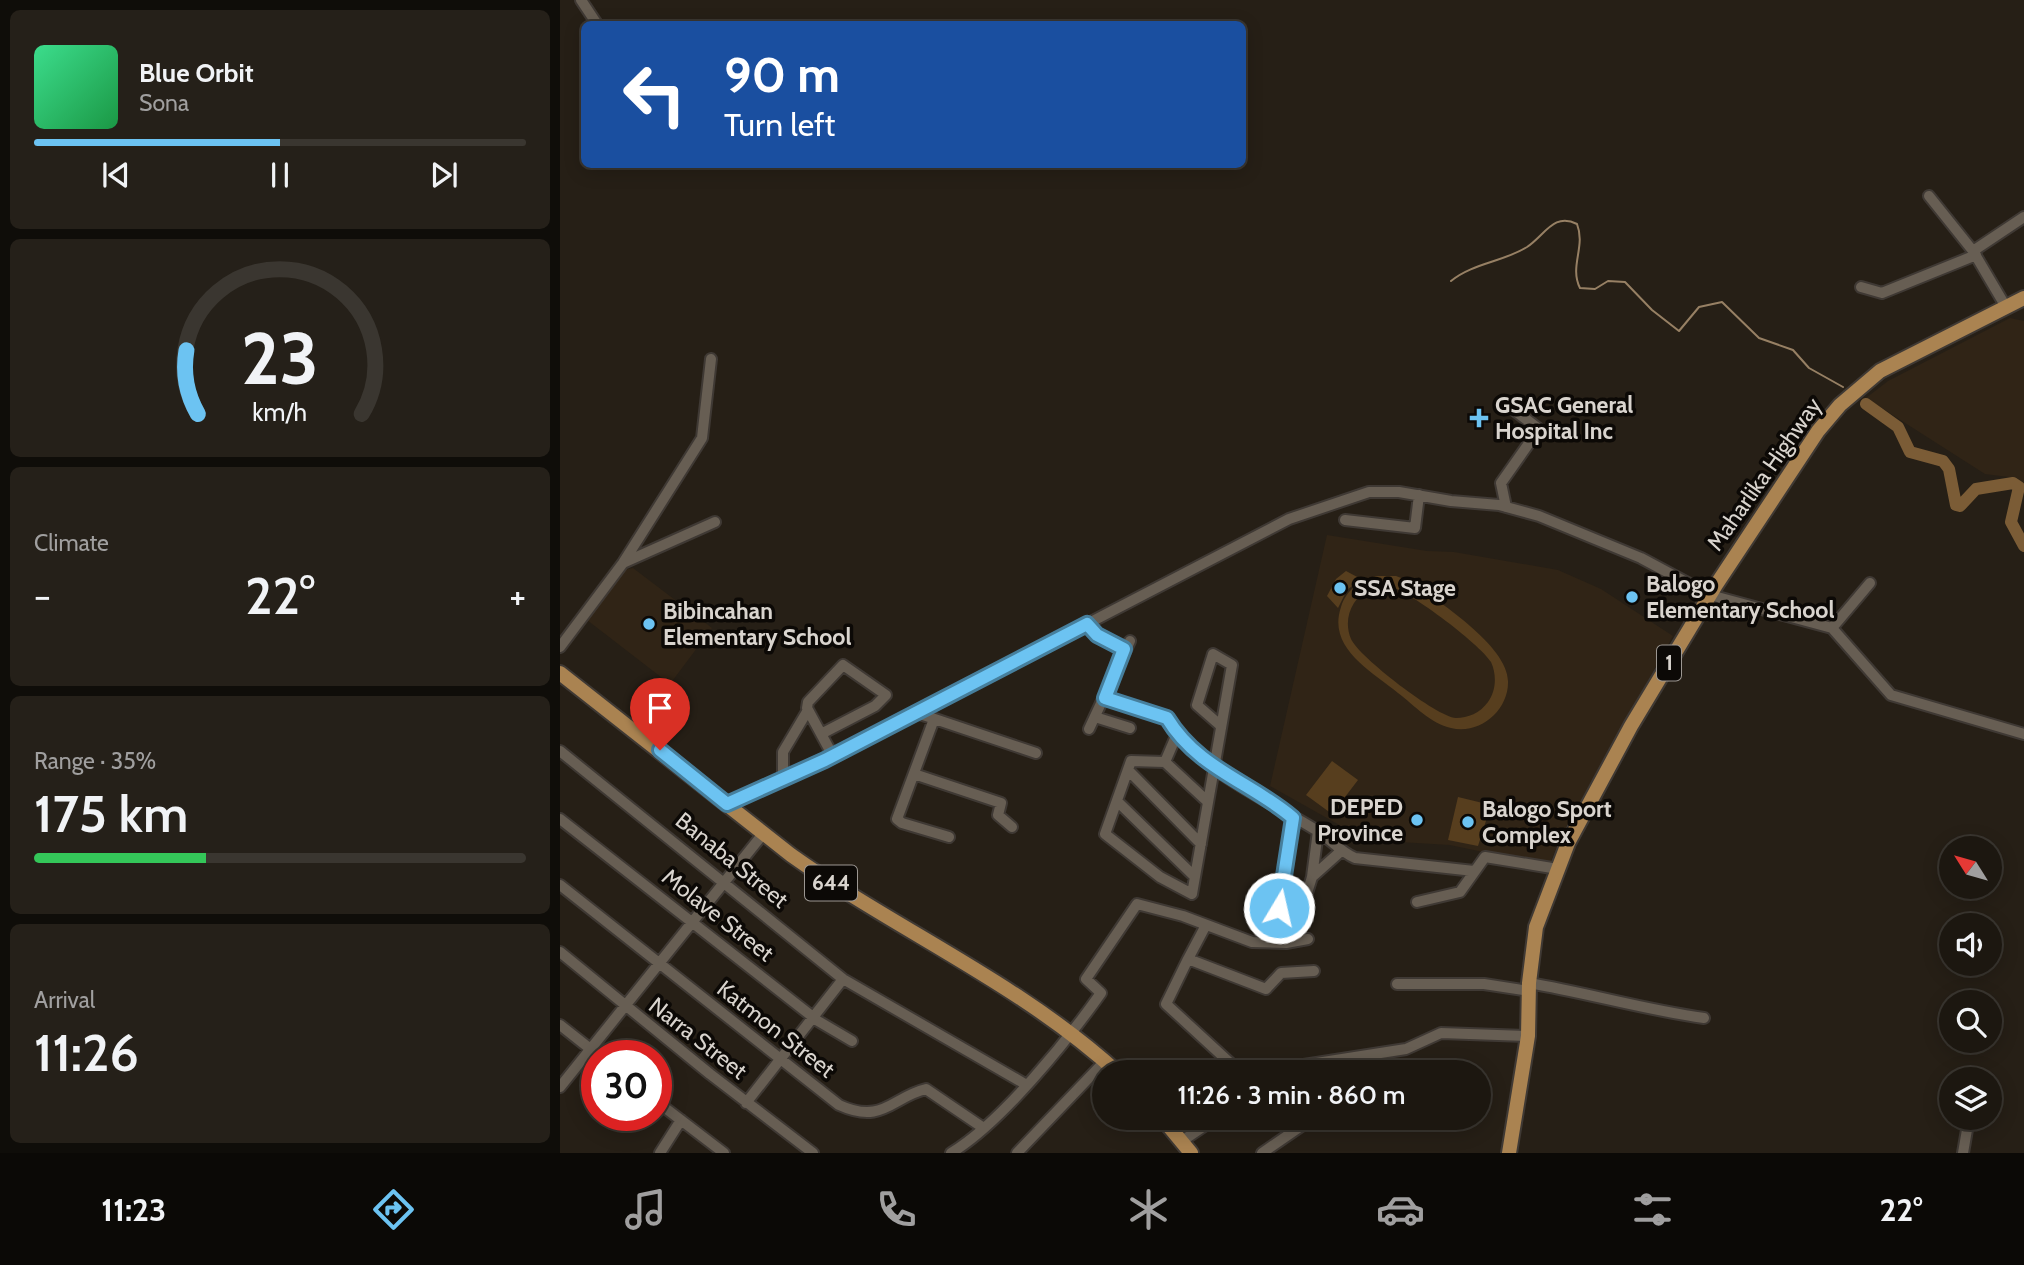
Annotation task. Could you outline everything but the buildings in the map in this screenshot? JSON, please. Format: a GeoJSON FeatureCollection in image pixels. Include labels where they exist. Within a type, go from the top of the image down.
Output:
{"type":"FeatureCollection","features":[{"type":"Feature","properties":{"kind":"main road","name":"Maharlika Highway"},"geometry":{"type":"LineString","coordinates":[[1509,1153],[1528,1036],[1529,987],[1536,927],[1558,869],[1631,726],[1710,595],[1818,431],[1840,405],[1880,371],[2024,298]]}},
{"type":"Feature","properties":{"kind":"main road","name":"644"},"geometry":{"type":"LineString","coordinates":[[560,673],[763,834],[828,881],[979,972],[1072,1035],[1104,1060]]}},
{"type":"Feature","properties":{"kind":"main road"},"geometry":{"type":"LineString","coordinates":[[1172,1130],[1187,1147]]}},
{"type":"Feature","properties":{"kind":"street"},"geometry":{"type":"LineString","coordinates":[[581,0],[595,21]]}},
{"type":"Feature","properties":{"kind":"street"},"geometry":{"type":"LineString","coordinates":[[1929,196],[1975,253],[2006,307]]}},
{"type":"Feature","properties":{"kind":"street"},"geometry":{"type":"LineString","coordinates":[[1861,287],[1882,293],[1975,253],[2024,217]]}},
{"type":"Feature","properties":{"kind":"street"},"geometry":{"type":"LineString","coordinates":[[560,646],[623,563],[702,438],[711,359]]}},
{"type":"Feature","properties":{"kind":"street"},"geometry":{"type":"LineString","coordinates":[[1506,507],[1501,483],[1539,429],[1510,407]]}},
{"type":"Feature","properties":{"kind":"street"},"geometry":{"type":"LineString","coordinates":[[727,804],[833,756],[1289,519],[1369,492],[1399,492],[1506,507],[1572,528],[1641,558],[1710,595],[1832,628],[1891,695],[2024,734]]}},
{"type":"Feature","properties":{"kind":"street"},"geometry":{"type":"LineString","coordinates":[[1345,520],[1415,528],[1419,495]]}},
{"type":"Feature","properties":{"kind":"street"},"geometry":{"type":"LineString","coordinates":[[623,563],[715,522]]}},
{"type":"Feature","properties":{"kind":"street"},"geometry":{"type":"LineString","coordinates":[[1832,628],[1870,583]]}},
{"type":"Feature","properties":{"kind":"street"},"geometry":{"type":"LineString","coordinates":[[1087,624],[1097,635],[1127,645],[1105,698],[1088,729]]}},
{"type":"Feature","properties":{"kind":"street"},"geometry":{"type":"LineString","coordinates":[[1207,802],[1165,762],[1131,761],[1105,834],[1160,877],[1192,894],[1232,665],[1213,654],[1197,705],[1221,726]]}},
{"type":"Feature","properties":{"kind":"street"},"geometry":{"type":"LineString","coordinates":[[821,734],[875,706],[886,695],[843,665],[808,702],[808,710],[821,734],[833,756]]}},
{"type":"Feature","properties":{"kind":"street"},"geometry":{"type":"LineString","coordinates":[[1105,698],[1167,718],[1177,734],[1214,768],[1318,831],[1340,852],[1355,858],[1474,871]]}},
{"type":"Feature","properties":{"kind":"street"},"geometry":{"type":"LineString","coordinates":[[783,779],[783,752],[808,710]]}},
{"type":"Feature","properties":{"kind":"street"},"geometry":{"type":"LineString","coordinates":[[917,713],[1036,752]]}},
{"type":"Feature","properties":{"kind":"street"},"geometry":{"type":"LineString","coordinates":[[1095,717],[1130,729]]}},
{"type":"Feature","properties":{"kind":"street"},"geometry":{"type":"LineString","coordinates":[[934,719],[898,821],[948,837]]}},
{"type":"Feature","properties":{"kind":"street"},"geometry":{"type":"LineString","coordinates":[[1165,762],[1177,734]]}},
{"type":"Feature","properties":{"kind":"street","name":"Banaba Street"},"geometry":{"type":"LineString","coordinates":[[560,751],[844,979],[1025,1084]]}},
{"type":"Feature","properties":{"kind":"street"},"geometry":{"type":"LineString","coordinates":[[1128,769],[1201,844]]}},
{"type":"Feature","properties":{"kind":"street"},"geometry":{"type":"LineString","coordinates":[[914,774],[1001,803],[998,815],[1012,827]]}},
{"type":"Feature","properties":{"kind":"street"},"geometry":{"type":"LineString","coordinates":[[1118,802],[1195,877]]}},
{"type":"Feature","properties":{"kind":"street"},"geometry":{"type":"LineString","coordinates":[[1293,818],[1279,908],[1303,906],[1312,877],[1318,831]]}},
{"type":"Feature","properties":{"kind":"street","name":"Molave Street"},"geometry":{"type":"LineString","coordinates":[[560,819],[814,1017],[852,1041]]}},
{"type":"Feature","properties":{"kind":"street"},"geometry":{"type":"LineString","coordinates":[[602,1040],[658,963],[763,834]]}},
{"type":"Feature","properties":{"kind":"street"},"geometry":{"type":"LineString","coordinates":[[1312,877],[1340,852]]}},
{"type":"Feature","properties":{"kind":"street"},"geometry":{"type":"LineString","coordinates":[[1417,902],[1460,892],[1485,857],[1558,869]]}},
{"type":"Feature","properties":{"kind":"street","name":"Katmon Street"},"geometry":{"type":"LineString","coordinates":[[560,885],[781,1060],[850,1110],[886,1110],[926,1089],[982,1127]]}},
{"type":"Feature","properties":{"kind":"street"},"geometry":{"type":"LineString","coordinates":[[951,1153],[966,1144],[1072,1035],[1101,993],[1086,979],[1138,904],[1252,942],[1286,943],[1308,939]]}},
{"type":"Feature","properties":{"kind":"street"},"geometry":{"type":"LineString","coordinates":[[1206,925],[1166,1004],[1227,1060]]}},
{"type":"Feature","properties":{"kind":"street","name":"Narra Street"},"geometry":{"type":"LineString","coordinates":[[560,952],[746,1103],[813,1153]]}},
{"type":"Feature","properties":{"kind":"street"},"geometry":{"type":"LineString","coordinates":[[1188,959],[1266,989],[1280,973],[1314,971]]}},
{"type":"Feature","properties":{"kind":"street"},"geometry":{"type":"LineString","coordinates":[[746,1103],[844,979]]}},
{"type":"Feature","properties":{"kind":"street"},"geometry":{"type":"LineString","coordinates":[[1397,984],[1529,987],[1704,1018]]}},
{"type":"Feature","properties":{"kind":"street"},"geometry":{"type":"LineString","coordinates":[[560,1025],[581,1042]]}},
{"type":"Feature","properties":{"kind":"street"},"geometry":{"type":"LineString","coordinates":[[1334,1060],[1406,1048],[1441,1033],[1528,1036]]}},
{"type":"Feature","properties":{"kind":"street"},"geometry":{"type":"LineString","coordinates":[[560,1087],[581,1065]]}},
{"type":"Feature","properties":{"kind":"street"},"geometry":{"type":"LineString","coordinates":[[1017,1153],[1092,1075]]}},
{"type":"Feature","properties":{"kind":"street"},"geometry":{"type":"LineString","coordinates":[[672,1113],[724,1153]]}},
{"type":"Feature","properties":{"kind":"street"},"geometry":{"type":"LineString","coordinates":[[660,1153],[681,1120]]}},
{"type":"Feature","properties":{"kind":"street"},"geometry":{"type":"LineString","coordinates":[[1187,1147],[1204,1130]]}},
{"type":"Feature","properties":{"kind":"street"},"geometry":{"type":"LineString","coordinates":[[1262,1153],[1296,1130]]}},
{"type":"Feature","properties":{"kind":"street"},"geometry":{"type":"LineString","coordinates":[[1964,1153],[1967,1130]]}},
{"type":"Feature","properties":{"kind":"shaded area"},"geometry":{"type":"Polygon","coordinates":[[[2010,318],[2024,321],[2024,483],[2017,478],[1985,474],[1866,398],[1888,381],[2010,318]]]}},
{"type":"Feature","properties":{"kind":"shaded area"},"geometry":{"type":"Polygon","coordinates":[[[1327,535],[1427,551],[1454,552],[1558,570],[1601,589],[1673,636],[1561,836],[1549,866],[1450,845],[1366,840],[1270,786],[1327,535]]]}},
{"type":"Feature","properties":{"kind":"shaded area","name":"Bibincahan Elementary School"},"geometry":{"type":"Polygon","coordinates":[[[633,568],[712,628],[670,684],[587,620],[623,570],[633,568]]]}},
{"type":"Feature","properties":{"kind":"shaded area","name":"SSA Stage"},"geometry":{"type":"Polygon","coordinates":[[[1346,571],[1361,579],[1347,590],[1338,608],[1327,596],[1336,579],[1346,571]]]}},
{"type":"Feature","properties":{"kind":"shaded area"},"geometry":{"type":"Polygon","coordinates":[[[1375,576],[1396,576],[1409,581],[1469,625],[1496,653],[1505,667],[1508,681],[1504,702],[1491,718],[1472,728],[1462,729],[1437,723],[1354,657],[1340,635],[1338,622],[1341,607],[1350,591],[1375,576]],[[1385,585],[1376,587],[1357,599],[1349,616],[1348,630],[1357,648],[1383,672],[1446,715],[1456,718],[1478,712],[1491,698],[1494,688],[1491,662],[1473,643],[1441,618],[1395,588],[1385,585]]]}},
{"type":"Feature","properties":{"kind":"shaded area"},"geometry":{"type":"Polygon","coordinates":[[[1332,761],[1358,780],[1332,814],[1306,795],[1332,761]]]}},
{"type":"Feature","properties":{"kind":"shaded area","name":"Balogo Sport Complex"},"geometry":{"type":"Polygon","coordinates":[[[1458,797],[1491,805],[1478,846],[1448,840],[1458,797]]]}},
{"type":"Feature","properties":{"kind":"waterway"},"geometry":{"type":"LineString","coordinates":[[1451,281],[1469,270],[1518,252],[1556,223],[1569,221],[1577,224],[1579,232],[1576,272],[1580,288],[1595,289],[1608,281],[1625,282],[1652,310],[1679,331],[1699,307],[1722,302],[1759,338],[1793,350],[1809,368],[1843,387]]}},
{"type":"Feature","properties":{"kind":"waterway"},"geometry":{"type":"LineString","coordinates":[[1866,404],[1898,427],[1910,452],[1943,461],[1949,469],[1956,505],[1960,506],[1976,489],[2013,483],[2019,487],[2011,522],[2024,546]]}},
{"type":"Feature","properties":{"kind":"place","name":"GSAC General Hospital Inc"},"geometry":{"type":"Point","coordinates":[1479,418]}},
{"type":"Feature","properties":{"kind":"place","name":"SSA Stage"},"geometry":{"type":"Point","coordinates":[1340,588]}},
{"type":"Feature","properties":{"kind":"place","name":"Balogo Elementary School"},"geometry":{"type":"Point","coordinates":[1632,597]}},
{"type":"Feature","properties":{"kind":"place","name":"Bibincahan Elementary School"},"geometry":{"type":"Point","coordinates":[649,624]}},
{"type":"Feature","properties":{"kind":"place","name":"DEPED Province"},"geometry":{"type":"Point","coordinates":[1417,820]}},
{"type":"Feature","properties":{"kind":"place","name":"Balogo Sport Complex"},"geometry":{"type":"Point","coordinates":[1468,822]}},
{"type":"Feature","properties":{"kind":"route"},"geometry":{"type":"LineString","coordinates":[[660,750],[727,804],[825,760],[1087,624],[1097,635],[1124,649],[1105,698],[1167,718],[1177,734],[1214,768],[1293,818],[1279,908]]}}]}
